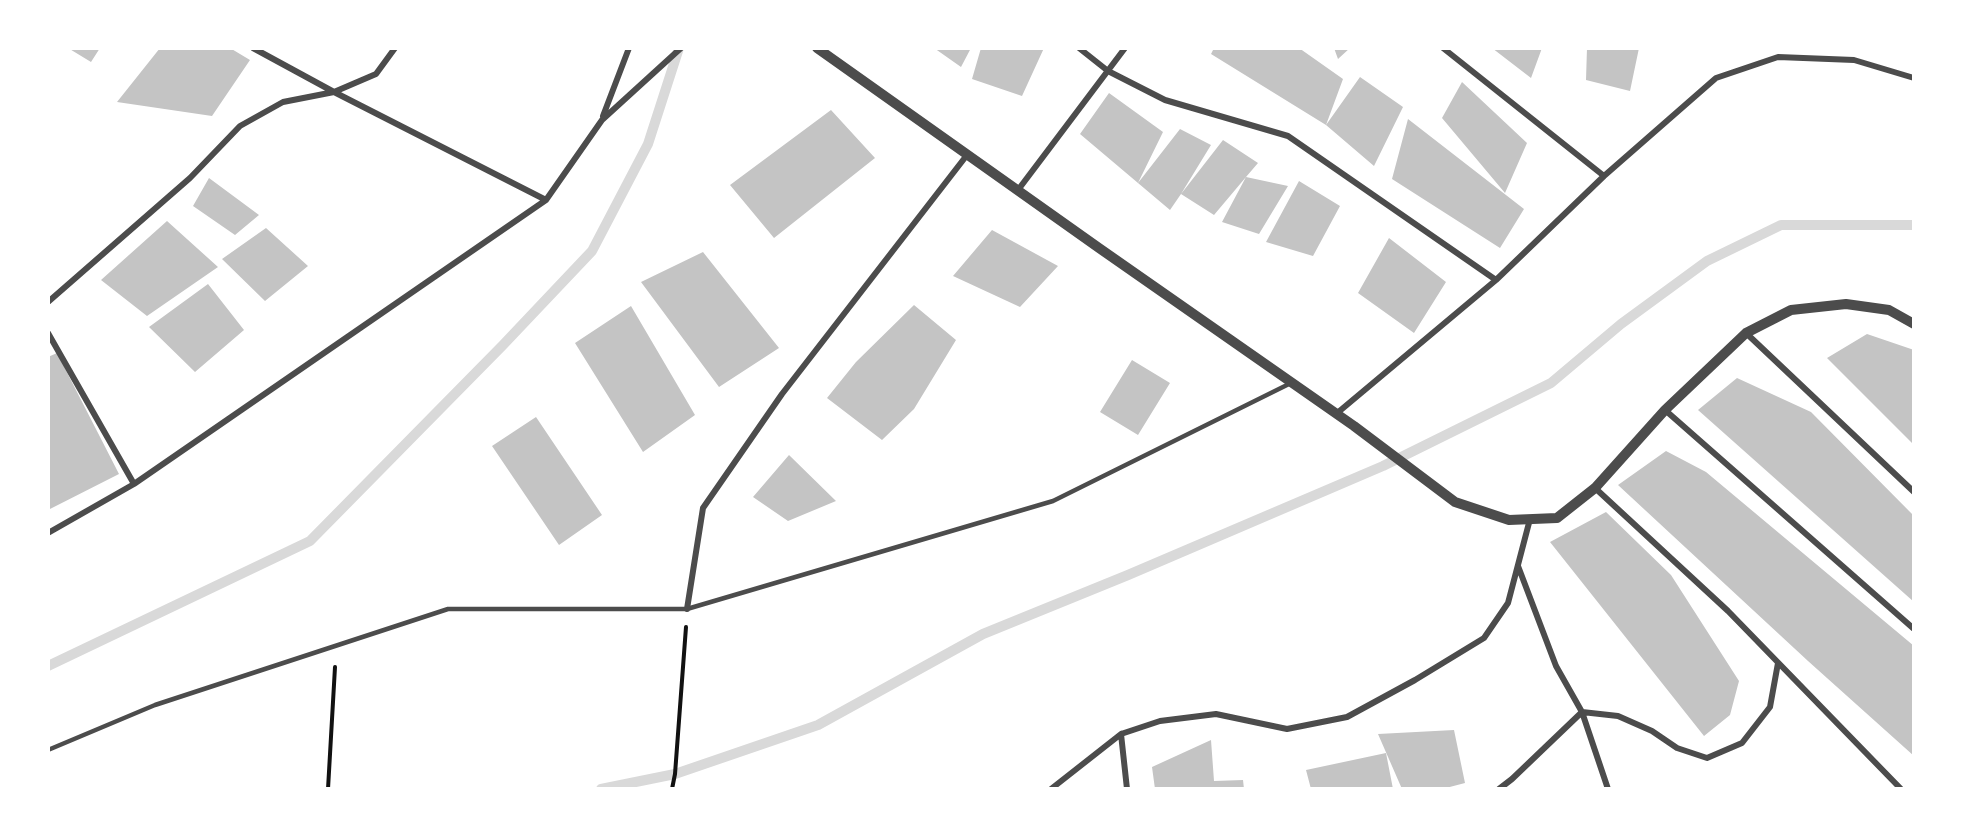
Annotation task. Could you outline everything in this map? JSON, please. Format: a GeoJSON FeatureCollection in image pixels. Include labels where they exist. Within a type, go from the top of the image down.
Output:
{"type":"FeatureCollection","features":[{"type":"Feature","properties":{"kind":"street"},"geometry":{"type":"LineString","coordinates":[[253,48],[546,200]]}},
{"type":"Feature","properties":{"kind":"street"},"geometry":{"type":"LineString","coordinates":[[48,302],[190,178],[240,126],[283,102],[334,92],[376,74],[395,48]]}},
{"type":"Feature","properties":{"kind":"street"},"geometry":{"type":"LineString","coordinates":[[602,120],[628,48]]}},
{"type":"Feature","properties":{"kind":"street"},"geometry":{"type":"LineString","coordinates":[[48,533],[134,484],[546,200],[602,120],[681,48]]}},
{"type":"Feature","properties":{"kind":"street"},"geometry":{"type":"LineString","coordinates":[[1079,48],[1108,71],[1165,100],[1288,136],[1496,280]]}},
{"type":"Feature","properties":{"kind":"street"},"geometry":{"type":"LineString","coordinates":[[1017,190],[1125,48]]}},
{"type":"Feature","properties":{"kind":"street"},"geometry":{"type":"LineString","coordinates":[[1443,48],[1604,176]]}},
{"type":"Feature","properties":{"kind":"street"},"geometry":{"type":"LineString","coordinates":[[818,49],[1354,426],[1455,502],[1509,520],[1557,518],[1594,488],[1665,410],[1746,333],[1791,309],[1846,304],[1889,310],[1914,324]]}},
{"type":"Feature","properties":{"kind":"street"},"geometry":{"type":"LineString","coordinates":[[1336,414],[1496,280],[1604,176],[1716,78],[1778,57],[1854,60],[1914,78]]}},
{"type":"Feature","properties":{"kind":"street"},"geometry":{"type":"LineString","coordinates":[[687,609],[704,508],[782,394],[967,155]]}},
{"type":"Feature","properties":{"kind":"street"},"geometry":{"type":"LineString","coordinates":[[48,333],[134,484]]}},
{"type":"Feature","properties":{"kind":"street"},"geometry":{"type":"LineString","coordinates":[[1746,333],[1914,492]]}},
{"type":"Feature","properties":{"kind":"street"},"geometry":{"type":"LineString","coordinates":[[1665,410],[1914,629]]}},
{"type":"Feature","properties":{"kind":"street"},"geometry":{"type":"LineString","coordinates":[[1594,488],[1728,611],[1901,789]]}},
{"type":"Feature","properties":{"kind":"street"},"geometry":{"type":"LineString","coordinates":[[1051,789],[1121,734],[1160,721],[1216,714],[1287,729],[1347,717],[1415,680],[1484,638],[1508,603],[1530,519]]}},
{"type":"Feature","properties":{"kind":"street"},"geometry":{"type":"LineString","coordinates":[[1517,565],[1556,666],[1582,712],[1608,789]]}},
{"type":"Feature","properties":{"kind":"street"},"geometry":{"type":"LineString","coordinates":[[1582,712],[1618,716],[1652,731],[1677,748],[1707,758],[1742,743],[1770,707],[1778,663]]}},
{"type":"Feature","properties":{"kind":"street"},"geometry":{"type":"LineString","coordinates":[[1499,789],[1582,712]]}},
{"type":"Feature","properties":{"kind":"street"},"geometry":{"type":"LineString","coordinates":[[1121,734],[1127,789]]}},
{"type":"Feature","properties":{"kind":"lane"},"geometry":{"type":"LineString","coordinates":[[48,750],[155,705],[448,609],[687,609],[1053,501],[1291,383]]}},
{"type":"Feature","properties":{"kind":"path"},"geometry":{"type":"LineString","coordinates":[[672,789],[687,609]]}},
{"type":"Feature","properties":{"kind":"path"},"geometry":{"type":"LineString","coordinates":[[328,789],[337,645]]}},
{"type":"Feature","properties":{"kind":"building"},"geometry":{"type":"Polygon","coordinates":[[[68,48],[100,48],[91,62],[68,48]]]}},
{"type":"Feature","properties":{"kind":"building"},"geometry":{"type":"Polygon","coordinates":[[[160,48],[230,48],[250,60],[212,116],[117,102],[160,48]]]}},
{"type":"Feature","properties":{"kind":"building"},"geometry":{"type":"Polygon","coordinates":[[[934,48],[971,48],[961,67],[934,48]]]}},
{"type":"Feature","properties":{"kind":"building"},"geometry":{"type":"Polygon","coordinates":[[[981,48],[1044,48],[1022,96],[972,79],[981,48]]]}},
{"type":"Feature","properties":{"kind":"building"},"geometry":{"type":"Polygon","coordinates":[[[1214,48],[1299,48],[1343,79],[1326,125],[1211,54],[1214,48]]]}},
{"type":"Feature","properties":{"kind":"building"},"geometry":{"type":"Polygon","coordinates":[[[1334,48],[1350,48],[1338,59],[1334,48]]]}},
{"type":"Feature","properties":{"kind":"building"},"geometry":{"type":"Polygon","coordinates":[[[1492,48],[1542,48],[1531,78],[1492,48]]]}},
{"type":"Feature","properties":{"kind":"building"},"geometry":{"type":"Polygon","coordinates":[[[1587,48],[1639,48],[1630,91],[1586,80],[1587,48]]]}},
{"type":"Feature","properties":{"kind":"building"},"geometry":{"type":"Polygon","coordinates":[[[1360,77],[1403,107],[1374,166],[1326,125],[1360,77]]]}},
{"type":"Feature","properties":{"kind":"building"},"geometry":{"type":"Polygon","coordinates":[[[1462,82],[1527,143],[1505,193],[1442,118],[1462,82]]]}},
{"type":"Feature","properties":{"kind":"building"},"geometry":{"type":"Polygon","coordinates":[[[1109,93],[1163,132],[1138,183],[1080,134],[1109,93]]]}},
{"type":"Feature","properties":{"kind":"building"},"geometry":{"type":"Polygon","coordinates":[[[831,110],[875,158],[774,238],[730,185],[831,110]]]}},
{"type":"Feature","properties":{"kind":"building"},"geometry":{"type":"Polygon","coordinates":[[[1408,119],[1524,209],[1500,248],[1392,179],[1408,119]]]}},
{"type":"Feature","properties":{"kind":"building"},"geometry":{"type":"Polygon","coordinates":[[[1180,129],[1211,145],[1170,210],[1138,183],[1180,129]]]}},
{"type":"Feature","properties":{"kind":"building"},"geometry":{"type":"Polygon","coordinates":[[[1223,140],[1258,163],[1214,215],[1181,194],[1223,140]]]}},
{"type":"Feature","properties":{"kind":"building"},"geometry":{"type":"Polygon","coordinates":[[[1246,177],[1288,186],[1259,234],[1222,222],[1246,177]]]}},
{"type":"Feature","properties":{"kind":"building"},"geometry":{"type":"Polygon","coordinates":[[[209,178],[259,215],[235,235],[193,206],[209,178]]]}},
{"type":"Feature","properties":{"kind":"building"},"geometry":{"type":"Polygon","coordinates":[[[1299,181],[1340,206],[1313,256],[1266,242],[1299,181]]]}},
{"type":"Feature","properties":{"kind":"building"},"geometry":{"type":"Polygon","coordinates":[[[167,221],[218,267],[147,316],[101,280],[167,221]]]}},
{"type":"Feature","properties":{"kind":"building"},"geometry":{"type":"Polygon","coordinates":[[[266,228],[308,266],[265,301],[222,259],[266,228]]]}},
{"type":"Feature","properties":{"kind":"building"},"geometry":{"type":"Polygon","coordinates":[[[992,230],[1058,266],[1020,307],[953,276],[992,230]]]}},
{"type":"Feature","properties":{"kind":"building"},"geometry":{"type":"Polygon","coordinates":[[[1389,238],[1446,282],[1414,333],[1358,293],[1389,238]]]}},
{"type":"Feature","properties":{"kind":"building"},"geometry":{"type":"Polygon","coordinates":[[[703,252],[779,348],[719,387],[641,282],[703,252]]]}},
{"type":"Feature","properties":{"kind":"building"},"geometry":{"type":"Polygon","coordinates":[[[208,284],[244,330],[195,372],[149,327],[208,284]]]}},
{"type":"Feature","properties":{"kind":"building"},"geometry":{"type":"Polygon","coordinates":[[[914,305],[956,340],[914,409],[882,440],[827,398],[856,362],[914,305]]]}},
{"type":"Feature","properties":{"kind":"building"},"geometry":{"type":"Polygon","coordinates":[[[631,306],[695,415],[643,452],[575,343],[631,306]]]}},
{"type":"Feature","properties":{"kind":"building"},"geometry":{"type":"Polygon","coordinates":[[[1867,334],[1914,350],[1914,445],[1827,358],[1867,334]]]}},
{"type":"Feature","properties":{"kind":"building"},"geometry":{"type":"Polygon","coordinates":[[[57,353],[119,474],[48,510],[48,357],[57,353]]]}},
{"type":"Feature","properties":{"kind":"building"},"geometry":{"type":"Polygon","coordinates":[[[1132,360],[1170,383],[1138,435],[1100,412],[1132,360]]]}},
{"type":"Feature","properties":{"kind":"building"},"geometry":{"type":"Polygon","coordinates":[[[1737,378],[1811,412],[1914,516],[1914,602],[1698,410],[1737,378]]]}},
{"type":"Feature","properties":{"kind":"building"},"geometry":{"type":"Polygon","coordinates":[[[536,417],[602,515],[559,545],[492,446],[536,417]]]}},
{"type":"Feature","properties":{"kind":"building"},"geometry":{"type":"Polygon","coordinates":[[[1666,451],[1706,472],[1914,646],[1914,756],[1618,485],[1666,451]]]}},
{"type":"Feature","properties":{"kind":"building"},"geometry":{"type":"Polygon","coordinates":[[[789,455],[836,501],[788,521],[753,497],[789,455]]]}},
{"type":"Feature","properties":{"kind":"building"},"geometry":{"type":"Polygon","coordinates":[[[1606,512],[1671,575],[1739,681],[1730,715],[1704,736],[1550,542],[1606,512]]]}},
{"type":"Feature","properties":{"kind":"building"},"geometry":{"type":"Polygon","coordinates":[[[1454,730],[1465,783],[1442,789],[1402,789],[1378,734],[1454,730]]]}},
{"type":"Feature","properties":{"kind":"building"},"geometry":{"type":"Polygon","coordinates":[[[1211,740],[1214,781],[1243,780],[1244,789],[1155,789],[1152,767],[1211,740]]]}},
{"type":"Feature","properties":{"kind":"building"},"geometry":{"type":"Polygon","coordinates":[[[1386,753],[1393,789],[1311,789],[1306,770],[1386,753]]]}},
{"type":"Feature","properties":{"kind":"waterway"},"geometry":{"type":"LineString","coordinates":[[48,666],[310,541],[592,251],[648,144],[679,48]]}},
{"type":"Feature","properties":{"kind":"waterway"},"geometry":{"type":"LineString","coordinates":[[601,789],[675,774],[818,725],[983,634],[1383,466],[1551,383],[1621,324],[1707,261],[1781,225],[1914,225]]}}]}
